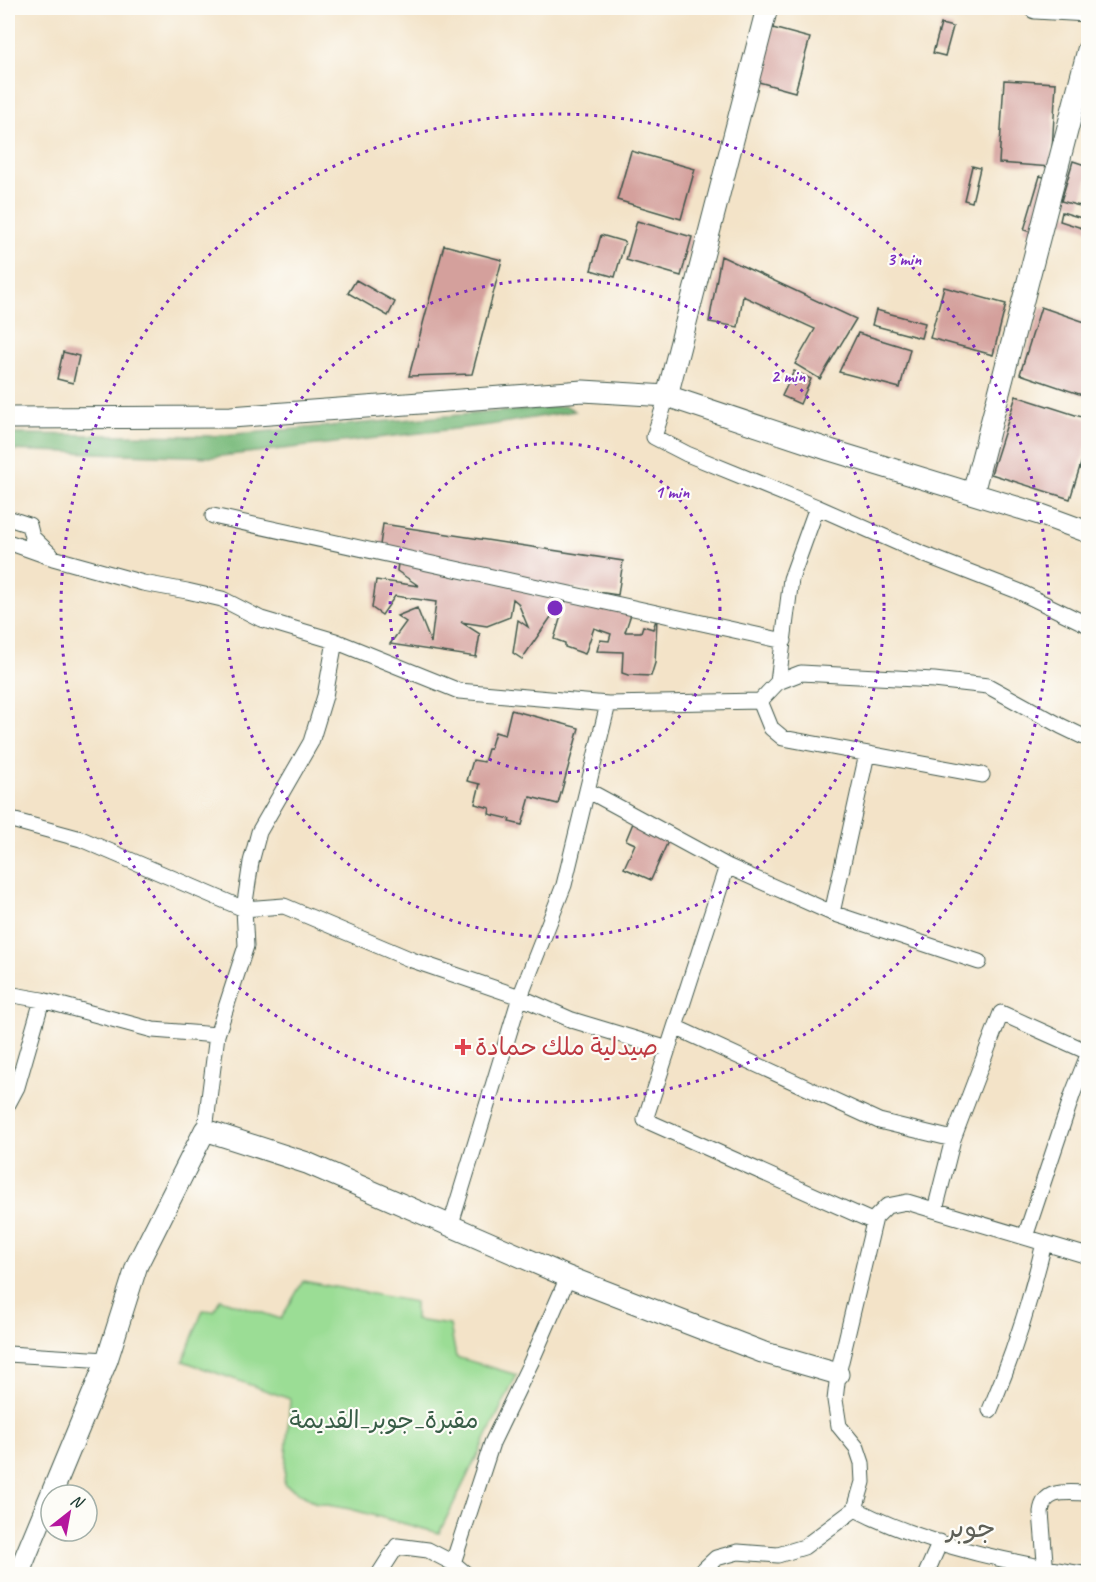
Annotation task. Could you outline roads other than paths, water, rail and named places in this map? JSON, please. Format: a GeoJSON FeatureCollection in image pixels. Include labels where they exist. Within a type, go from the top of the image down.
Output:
{"type":"FeatureCollection","features":[{"type":"Feature","properties":{"kind":"street"},"geometry":{"type":"LineString","coordinates":[[767,8],[667,396],[654,437],[687,454],[817,507],[923,554],[1018,591],[1089,625]]}},
{"type":"Feature","properties":{"kind":"street"},"geometry":{"type":"LineString","coordinates":[[1035,8],[1076,9]]}},
{"type":"Feature","properties":{"kind":"street"},"geometry":{"type":"LineString","coordinates":[[973,493],[1089,50]]}},
{"type":"Feature","properties":{"kind":"street"},"geometry":{"type":"LineString","coordinates":[[8,418],[231,417],[583,391],[667,396],[1089,532]]}},
{"type":"Feature","properties":{"kind":"street"},"geometry":{"type":"LineString","coordinates":[[778,682],[791,579],[817,507]]}},
{"type":"Feature","properties":{"kind":"street"},"geometry":{"type":"LineString","coordinates":[[213,516],[784,641]]}},
{"type":"Feature","properties":{"kind":"street"},"geometry":{"type":"LineString","coordinates":[[8,518],[29,525],[32,537],[53,558]]}},
{"type":"Feature","properties":{"kind":"street"},"geometry":{"type":"LineString","coordinates":[[8,542],[53,558],[143,583],[222,599],[261,619],[335,641],[459,691],[608,704],[760,701],[778,682],[801,673],[934,680],[988,686],[1089,739]]}},
{"type":"Feature","properties":{"kind":"street"},"geometry":{"type":"LineString","coordinates":[[56,1483],[107,1360],[137,1265],[205,1130],[217,1035],[246,946],[244,909],[251,862],[260,832],[280,793],[311,742],[325,696],[335,641]]}},
{"type":"Feature","properties":{"kind":"street"},"geometry":{"type":"LineString","coordinates":[[760,701],[771,728],[783,738],[982,775]]}},
{"type":"Feature","properties":{"kind":"street"},"geometry":{"type":"LineString","coordinates":[[450,1227],[520,997],[564,885],[608,704]]}},
{"type":"Feature","properties":{"kind":"street"},"geometry":{"type":"LineString","coordinates":[[832,913],[867,754]]}},
{"type":"Feature","properties":{"kind":"street"},"geometry":{"type":"LineString","coordinates":[[587,790],[728,866],[832,913],[979,962]]}},
{"type":"Feature","properties":{"kind":"street"},"geometry":{"type":"LineString","coordinates":[[8,819],[81,839],[244,909],[284,906],[412,960],[520,997],[572,1020],[668,1049]]}},
{"type":"Feature","properties":{"kind":"street"},"geometry":{"type":"LineString","coordinates":[[728,866],[645,1120],[874,1222]]}},
{"type":"Feature","properties":{"kind":"street"},"geometry":{"type":"LineString","coordinates":[[8,994],[42,1000],[153,1030],[217,1035]]}},
{"type":"Feature","properties":{"kind":"street"},"geometry":{"type":"LineString","coordinates":[[8,1104],[16,1087],[42,1000]]}},
{"type":"Feature","properties":{"kind":"street"},"geometry":{"type":"LineString","coordinates":[[935,1210],[953,1139],[1001,1013],[1089,1053],[1073,1093],[1025,1237]]}},
{"type":"Feature","properties":{"kind":"street"},"geometry":{"type":"LineString","coordinates":[[675,1027],[879,1121],[953,1139]]}},
{"type":"Feature","properties":{"kind":"street"},"geometry":{"type":"LineString","coordinates":[[1073,1093],[1089,1097]]}},
{"type":"Feature","properties":{"kind":"street"},"geometry":{"type":"LineString","coordinates":[[205,1130],[307,1163],[568,1277],[762,1352],[838,1374]]}},
{"type":"Feature","properties":{"kind":"street"},"geometry":{"type":"LineString","coordinates":[[699,1575],[716,1558],[738,1552],[778,1555],[804,1547],[855,1509],[863,1482],[862,1463],[856,1448],[839,1426],[835,1400],[838,1374],[875,1218],[887,1206],[907,1202],[1089,1256]]}},
{"type":"Feature","properties":{"kind":"street"},"geometry":{"type":"LineString","coordinates":[[990,1410],[1022,1328],[1044,1243]]}},
{"type":"Feature","properties":{"kind":"street"},"geometry":{"type":"LineString","coordinates":[[453,1563],[492,1443],[568,1277]]}},
{"type":"Feature","properties":{"kind":"street"},"geometry":{"type":"LineString","coordinates":[[8,1354],[107,1360]]}},
{"type":"Feature","properties":{"kind":"street"},"geometry":{"type":"LineString","coordinates":[[1046,1571],[1041,1512],[1046,1498],[1054,1493],[1089,1493]]}},
{"type":"Feature","properties":{"kind":"street"},"geometry":{"type":"LineString","coordinates":[[855,1509],[882,1523],[940,1542],[1046,1571],[1083,1575]]}},
{"type":"Feature","properties":{"kind":"street"},"geometry":{"type":"LineString","coordinates":[[17,1566],[39,1520]]}},
{"type":"Feature","properties":{"kind":"street"},"geometry":{"type":"LineString","coordinates":[[926,1575],[940,1542]]}},
{"type":"Feature","properties":{"kind":"street"},"geometry":{"type":"LineString","coordinates":[[379,1575],[397,1546],[428,1550],[453,1563],[466,1575]]}},
{"type":"Feature","properties":{"kind":"place","name":"صيدلية ملك حمادة"},"geometry":{"type":"Point","coordinates":[463,1047]}},
{"type":"Feature","properties":{"kind":"district","name":"جوبر"},"geometry":{"type":"Point","coordinates":[971,1528]}},
{"type":"Feature","properties":{"kind":"park label","name":"مقبرة_جوبر_القديمة"},"geometry":{"type":"Point","coordinates":[384,1420]}}]}
